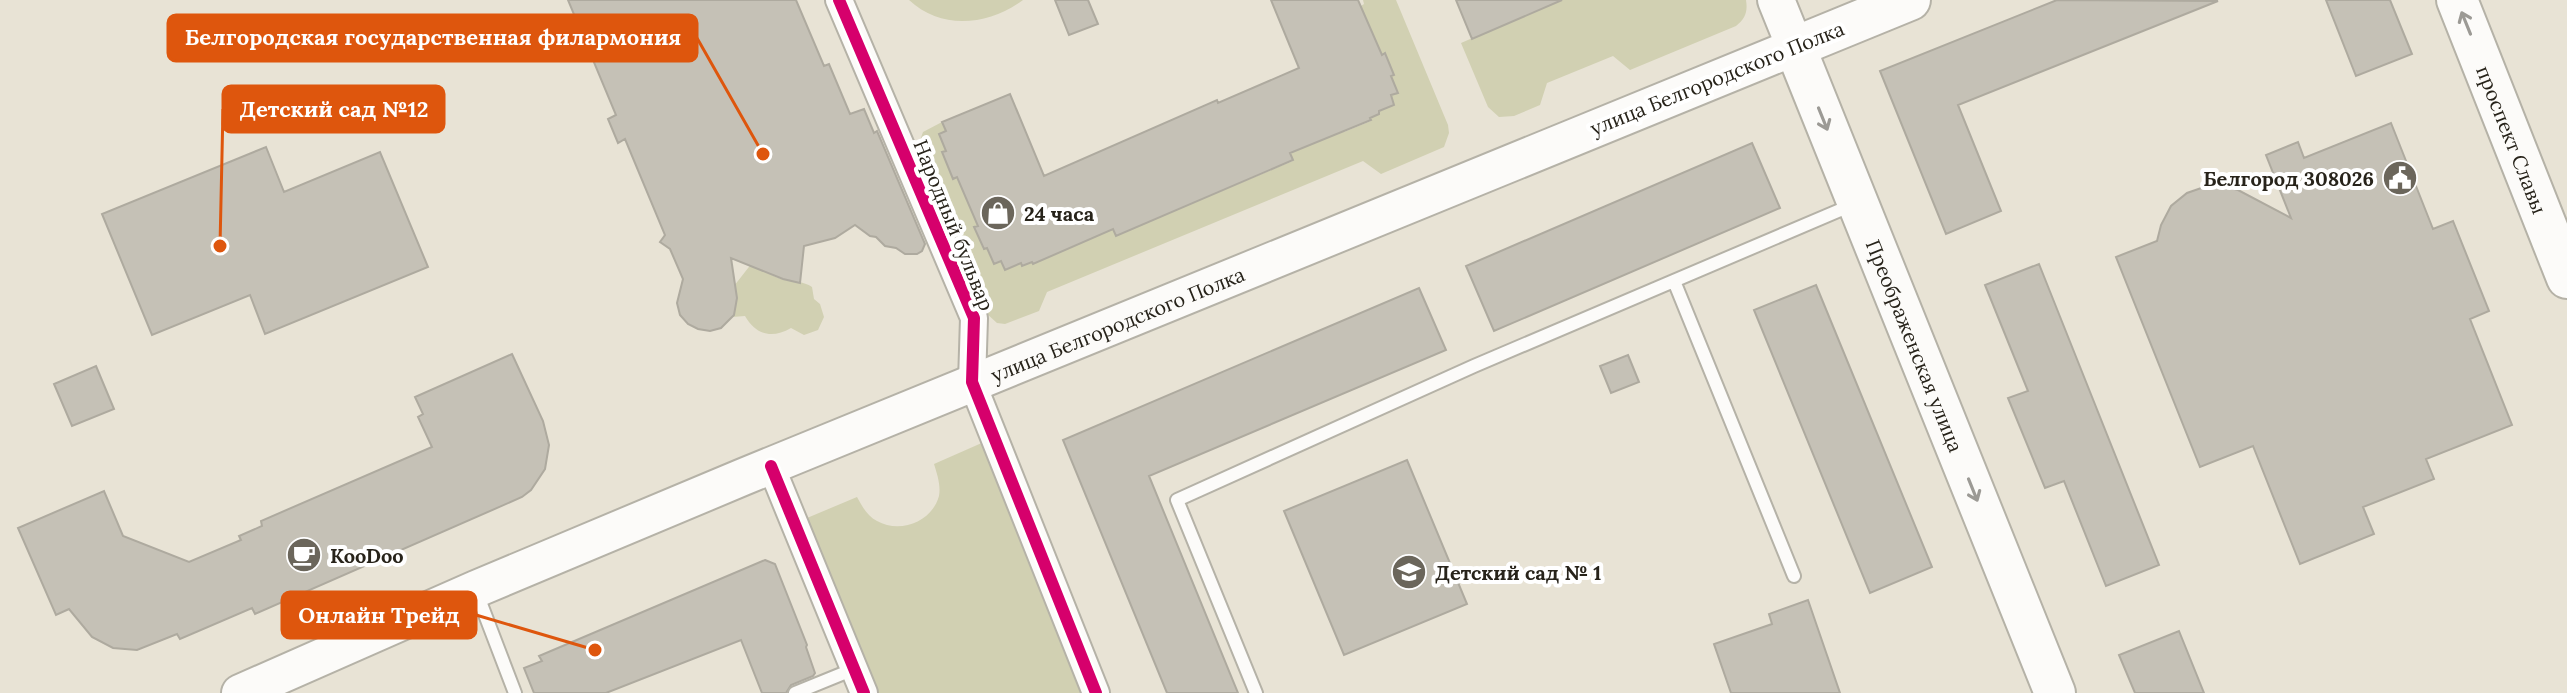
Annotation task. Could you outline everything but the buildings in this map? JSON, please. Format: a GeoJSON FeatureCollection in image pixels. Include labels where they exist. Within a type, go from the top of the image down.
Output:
{"type":"FeatureCollection","features":[{"type":"Feature","properties":{"kind":"main road","name":"Преображенская улица"},"geometry":{"type":"LineString","coordinates":[[1776,0],[2055,693]]}},
{"type":"Feature","properties":{"kind":"main road","name":"улица Белгородского Полка"},"geometry":{"type":"LineString","coordinates":[[240,693],[476,589],[972,382],[1910,0]]}},
{"type":"Feature","properties":{"kind":"main road","name":"проспект Славы"},"geometry":{"type":"LineString","coordinates":[[2457,0],[2567,278]]}},
{"type":"Feature","properties":{"kind":"street","name":"Народный бульвар"},"geometry":{"type":"LineString","coordinates":[[839,0],[974,318],[972,382],[1096,693]]}},
{"type":"Feature","properties":{"kind":"street"},"geometry":{"type":"LineString","coordinates":[[771,466],[859,681]]}},
{"type":"Feature","properties":{"kind":"lane"},"geometry":{"type":"LineString","coordinates":[[1256,693],[1177,500],[1474,366],[1857,203]]}},
{"type":"Feature","properties":{"kind":"lane"},"geometry":{"type":"LineString","coordinates":[[1674,281],[1794,576]]}},
{"type":"Feature","properties":{"kind":"lane"},"geometry":{"type":"LineString","coordinates":[[476,589],[515,693]]}},
{"type":"Feature","properties":{"kind":"lane"},"geometry":{"type":"LineString","coordinates":[[795,693],[859,681]]}},
{"type":"Feature","properties":{"kind":"green space"},"geometry":{"type":"Polygon","coordinates":[[[909,0],[1023,0],[995,15],[966,21],[936,17],[909,0]]]}},
{"type":"Feature","properties":{"kind":"green space"},"geometry":{"type":"Polygon","coordinates":[[[1363,0],[1396,0],[1448,125],[1449,133],[1444,147],[1381,174],[1363,161],[1047,292],[1039,311],[1005,324],[997,323],[986,313],[920,154],[918,146],[923,132],[942,122],[946,131],[946,151],[943,152],[978,226],[975,228],[983,249],[987,248],[1001,261],[1005,270],[1021,263],[1033,264],[1059,250],[1113,229],[1116,235],[1293,161],[1291,153],[1343,129],[1344,132],[1371,121],[1370,118],[1380,111],[1394,105],[1391,95],[1397,92],[1391,76],[1394,74],[1385,54],[1382,55],[1361,6],[1363,0]]]}},
{"type":"Feature","properties":{"kind":"green space"},"geometry":{"type":"Polygon","coordinates":[[[1560,0],[1746,0],[1747,8],[1744,18],[1736,26],[1630,70],[1613,56],[1547,83],[1540,105],[1514,116],[1499,117],[1488,107],[1461,43],[1560,0]]]}},
{"type":"Feature","properties":{"kind":"green space"},"geometry":{"type":"Polygon","coordinates":[[[752,263],[777,277],[812,287],[814,299],[820,304],[824,317],[818,330],[804,335],[791,328],[771,334],[759,331],[745,316],[732,317],[734,286],[752,263]]]}},
{"type":"Feature","properties":{"kind":"green space"},"geometry":{"type":"Polygon","coordinates":[[[993,438],[1094,693],[879,693],[807,518],[857,497],[868,514],[877,521],[895,526],[914,523],[930,513],[939,496],[934,464],[993,438]]]}},
{"type":"Feature","properties":{"kind":"cycle path"},"geometry":{"type":"LineString","coordinates":[[839,0],[974,318],[972,382],[1096,693]]}},
{"type":"Feature","properties":{"kind":"cycle path"},"geometry":{"type":"LineString","coordinates":[[771,466],[864,693]]}},
{"type":"Feature","properties":{"kind":"place","name":"Белгородская государственная филармония"},"geometry":{"type":"Point","coordinates":[763,154]}},
{"type":"Feature","properties":{"kind":"place","name":"Белгород 308026"},"geometry":{"type":"Point","coordinates":[2400,178]}},
{"type":"Feature","properties":{"kind":"place","name":"24 часа"},"geometry":{"type":"Point","coordinates":[998,213]}},
{"type":"Feature","properties":{"kind":"place","name":"Детский сад №12"},"geometry":{"type":"Point","coordinates":[220,246]}},
{"type":"Feature","properties":{"kind":"place","name":"KooDoo"},"geometry":{"type":"Point","coordinates":[304,555]}},
{"type":"Feature","properties":{"kind":"place","name":"Детский сад № 1"},"geometry":{"type":"Point","coordinates":[1409,572]}},
{"type":"Feature","properties":{"kind":"place","name":"Онлайн Трейд"},"geometry":{"type":"Point","coordinates":[595,650]}}]}
